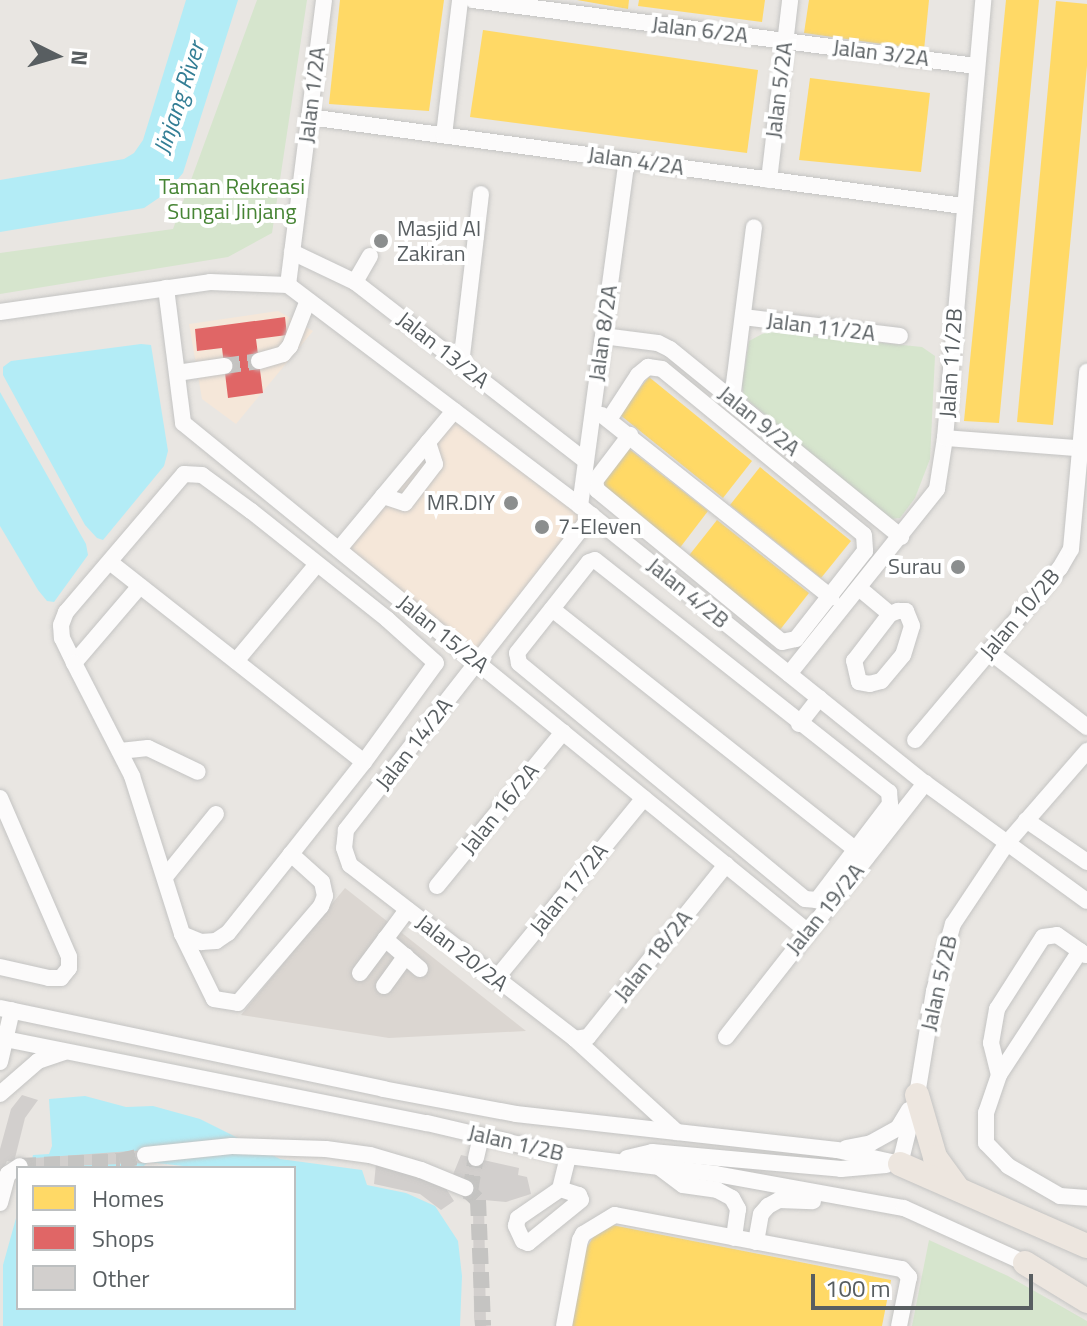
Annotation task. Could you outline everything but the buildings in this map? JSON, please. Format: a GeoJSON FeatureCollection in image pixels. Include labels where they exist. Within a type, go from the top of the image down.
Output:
{"type":"FeatureCollection","features":[{"type":"Feature","properties":{"kind":"highway"},"geometry":{"type":"LineString","coordinates":[[917,1095],[935,1157],[958,1188]]}},
{"type":"Feature","properties":{"kind":"highway"},"geometry":{"type":"LineString","coordinates":[[900,1164],[1087,1246]]}},
{"type":"Feature","properties":{"kind":"highway"},"geometry":{"type":"LineString","coordinates":[[1025,1263],[1087,1283]]}},
{"type":"Feature","properties":{"kind":"highway"},"geometry":{"type":"LineString","coordinates":[[1025,1263],[1087,1301]]}},
{"type":"Feature","properties":{"kind":"street","name":"Jalan 1/2A"},"geometry":{"type":"LineString","coordinates":[[288,285],[324,0]]}},
{"type":"Feature","properties":{"kind":"street"},"geometry":{"type":"LineString","coordinates":[[444,135],[460,0]]}},
{"type":"Feature","properties":{"kind":"street","name":"Jalan 6/2A"},"geometry":{"type":"LineString","coordinates":[[473,0],[785,41]]}},
{"type":"Feature","properties":{"kind":"street","name":"Jalan 5/2A"},"geometry":{"type":"LineString","coordinates":[[769,180],[790,0]]}},
{"type":"Feature","properties":{"kind":"street","name":"Jalan 11/2B"},"geometry":{"type":"LineString","coordinates":[[789,674],[937,489],[945,438],[983,0]]}},
{"type":"Feature","properties":{"kind":"street","name":"Jalan 3/2A"},"geometry":{"type":"LineString","coordinates":[[785,41],[976,66]]}},
{"type":"Feature","properties":{"kind":"street","name":"Jalan 4/2A"},"geometry":{"type":"LineString","coordinates":[[309,117],[963,206]]}},
{"type":"Feature","properties":{"kind":"street","name":"Jalan 8/2A"},"geometry":{"type":"LineString","coordinates":[[586,511],[586,461],[627,160]]}},
{"type":"Feature","properties":{"kind":"street"},"geometry":{"type":"LineString","coordinates":[[461,364],[481,194]]}},
{"type":"Feature","properties":{"kind":"street"},"geometry":{"type":"LineString","coordinates":[[732,399],[754,227]]}},
{"type":"Feature","properties":{"kind":"street","name":"Jalan 13/2A"},"geometry":{"type":"LineString","coordinates":[[292,252],[355,282],[586,461]]}},
{"type":"Feature","properties":{"kind":"street"},"geometry":{"type":"LineString","coordinates":[[355,282],[370,256]]}},
{"type":"Feature","properties":{"kind":"street"},"geometry":{"type":"LineString","coordinates":[[0,312],[210,282],[288,285]]}},
{"type":"Feature","properties":{"kind":"street","name":"Jalan 4/2B"},"geometry":{"type":"LineString","coordinates":[[288,285],[586,511],[925,783],[1087,901]]}},
{"type":"Feature","properties":{"kind":"street","name":"Jalan 15/2A"},"geometry":{"type":"LineString","coordinates":[[166,288],[183,423],[807,931]]}},
{"type":"Feature","properties":{"kind":"street"},"geometry":{"type":"LineString","coordinates":[[259,361],[283,354],[290,346],[308,300]]}},
{"type":"Feature","properties":{"kind":"street","name":"Jalan 11/2A"},"geometry":{"type":"LineString","coordinates":[[743,317],[900,336]]}},
{"type":"Feature","properties":{"kind":"street","name":"Jalan 9/2A"},"geometry":{"type":"LineString","coordinates":[[603,336],[658,343],[732,399],[901,537]]}},
{"type":"Feature","properties":{"kind":"street"},"geometry":{"type":"LineString","coordinates":[[177,373],[224,366]]}},
{"type":"Feature","properties":{"kind":"street"},"geometry":{"type":"LineString","coordinates":[[610,418],[638,375],[648,367],[662,369],[864,535],[865,551],[796,639],[782,642],[767,631],[597,490],[595,481],[630,435]]}},
{"type":"Feature","properties":{"kind":"street","name":"Jalan 10/2B"},"geometry":{"type":"LineString","coordinates":[[915,740],[1060,568],[1071,549],[1084,449],[1087,372]]}},
{"type":"Feature","properties":{"kind":"street"},"geometry":{"type":"LineString","coordinates":[[339,549],[454,411]]}},
{"type":"Feature","properties":{"kind":"street"},"geometry":{"type":"LineString","coordinates":[[593,411],[610,418],[831,597]]}},
{"type":"Feature","properties":{"kind":"street"},"geometry":{"type":"LineString","coordinates":[[945,438],[1084,449]]}},
{"type":"Feature","properties":{"kind":"street"},"geometry":{"type":"LineString","coordinates":[[182,934],[201,942],[216,941],[228,933],[364,762],[436,663],[387,619],[251,511],[202,475],[184,474],[66,612],[61,625],[62,638],[120,751],[182,934],[214,999],[238,1003],[325,896],[322,882],[291,854]]}},
{"type":"Feature","properties":{"kind":"street"},"geometry":{"type":"LineString","coordinates":[[251,511],[268,492]]}},
{"type":"Feature","properties":{"kind":"street","name":"Jalan 14/2A"},"geometry":{"type":"LineString","coordinates":[[350,865],[344,848],[346,830],[477,662],[586,511]]}},
{"type":"Feature","properties":{"kind":"street"},"geometry":{"type":"LineString","coordinates":[[601,561],[799,724],[889,792],[892,798],[861,854],[817,900],[805,899],[519,663],[517,653],[589,562],[601,561]]}},
{"type":"Feature","properties":{"kind":"street"},"geometry":{"type":"LineString","coordinates":[[111,563],[364,762]]}},
{"type":"Feature","properties":{"kind":"street"},"geometry":{"type":"LineString","coordinates":[[236,661],[317,564]]}},
{"type":"Feature","properties":{"kind":"street"},"geometry":{"type":"LineString","coordinates":[[74,663],[140,586]]}},
{"type":"Feature","properties":{"kind":"street"},"geometry":{"type":"LineString","coordinates":[[859,588],[890,614]]}},
{"type":"Feature","properties":{"kind":"street"},"geometry":{"type":"LineString","coordinates":[[387,619],[401,600]]}},
{"type":"Feature","properties":{"kind":"street"},"geometry":{"type":"LineString","coordinates":[[552,609],[861,854]]}},
{"type":"Feature","properties":{"kind":"street"},"geometry":{"type":"LineString","coordinates":[[906,611],[912,626],[903,655],[881,681],[870,684],[859,682],[854,661],[890,614],[906,611]]}},
{"type":"Feature","properties":{"kind":"street"},"geometry":{"type":"LineString","coordinates":[[989,651],[1087,727]]}},
{"type":"Feature","properties":{"kind":"street"},"geometry":{"type":"LineString","coordinates":[[799,724],[819,698]]}},
{"type":"Feature","properties":{"kind":"street","name":"Jalan 16/2A"},"geometry":{"type":"LineString","coordinates":[[437,886],[563,732]]}},
{"type":"Feature","properties":{"kind":"street"},"geometry":{"type":"LineString","coordinates":[[120,751],[148,748],[198,772]]}},
{"type":"Feature","properties":{"kind":"street","name":"Jalan 5/2B"},"geometry":{"type":"LineString","coordinates":[[900,1164],[917,1095],[934,991],[953,924],[1007,843],[1087,751]]}},
{"type":"Feature","properties":{"kind":"street","name":"Jalan 19/2A"},"geometry":{"type":"LineString","coordinates":[[726,1037],[861,854],[925,783]]}},
{"type":"Feature","properties":{"kind":"street"},"geometry":{"type":"LineString","coordinates":[[0,798],[7,831],[69,957],[69,968],[61,978],[49,978],[0,967]]}},
{"type":"Feature","properties":{"kind":"street","name":"Jalan 17/2A"},"geometry":{"type":"LineString","coordinates":[[495,980],[644,798]]}},
{"type":"Feature","properties":{"kind":"street"},"geometry":{"type":"LineString","coordinates":[[165,877],[216,814]]}},
{"type":"Feature","properties":{"kind":"street"},"geometry":{"type":"LineString","coordinates":[[1026,820],[1087,862]]}},
{"type":"Feature","properties":{"kind":"street","name":"Jalan 20/2A"},"geometry":{"type":"LineString","coordinates":[[350,865],[575,1039],[678,1133]]}},
{"type":"Feature","properties":{"kind":"street","name":"Jalan 18/2A"},"geometry":{"type":"LineString","coordinates":[[575,1039],[588,1037],[726,865]]}},
{"type":"Feature","properties":{"kind":"street"},"geometry":{"type":"LineString","coordinates":[[360,973],[407,910]]}},
{"type":"Feature","properties":{"kind":"street"},"geometry":{"type":"LineString","coordinates":[[999,1075],[991,1043],[997,1009],[1043,937],[1057,935],[1083,953],[999,1075],[986,1113],[986,1143],[1008,1166],[1060,1196],[1087,1198]]}},
{"type":"Feature","properties":{"kind":"street"},"geometry":{"type":"LineString","coordinates":[[385,939],[420,969]]}},
{"type":"Feature","properties":{"kind":"street"},"geometry":{"type":"LineString","coordinates":[[384,986],[406,956]]}},
{"type":"Feature","properties":{"kind":"street"},"geometry":{"type":"LineString","coordinates":[[0,1062],[6,1009]]}},
{"type":"Feature","properties":{"kind":"street","name":"Jalan 1/2B"},"geometry":{"type":"LineString","coordinates":[[6,1009],[516,1114],[837,1150],[900,1164]]}},
{"type":"Feature","properties":{"kind":"street","name":"Jalan 1/2B"},"geometry":{"type":"LineString","coordinates":[[3,1038],[568,1156],[658,1166],[904,1208],[1025,1263]]}},
{"type":"Feature","properties":{"kind":"street"},"geometry":{"type":"LineString","coordinates":[[0,1094],[38,1061],[65,1051]]}},
{"type":"Feature","properties":{"kind":"street"},"geometry":{"type":"LineString","coordinates":[[837,1150],[871,1143],[898,1128],[917,1095]]}},
{"type":"Feature","properties":{"kind":"street"},"geometry":{"type":"LineString","coordinates":[[476,1158],[481,1136]]}},
{"type":"Feature","properties":{"kind":"street"},"geometry":{"type":"LineString","coordinates":[[145,1155],[163,1151],[280,1146],[370,1155],[421,1170],[465,1188]]}},
{"type":"Feature","properties":{"kind":"street"},"geometry":{"type":"LineString","coordinates":[[616,1161],[652,1152],[841,1169],[900,1164]]}},
{"type":"Feature","properties":{"kind":"street"},"geometry":{"type":"LineString","coordinates":[[560,1189],[568,1156]]}},
{"type":"Feature","properties":{"kind":"street"},"geometry":{"type":"LineString","coordinates":[[658,1166],[683,1185],[717,1190],[732,1198],[738,1209],[734,1238]]}},
{"type":"Feature","properties":{"kind":"street"},"geometry":{"type":"LineString","coordinates":[[0,1203],[8,1174],[16,1169]]}},
{"type":"Feature","properties":{"kind":"street"},"geometry":{"type":"LineString","coordinates":[[756,1242],[761,1214],[779,1200],[841,1203],[851,1198]]}},
{"type":"Feature","properties":{"kind":"street"},"geometry":{"type":"LineString","coordinates":[[564,1326],[580,1240],[608,1217],[908,1272],[899,1326]]}},
{"type":"Feature","properties":{"kind":"shaded area"},"geometry":{"type":"Polygon","coordinates":[[[278,311],[313,331],[236,424],[202,399],[189,324],[278,311]]]}},
{"type":"Feature","properties":{"kind":"shaded area"},"geometry":{"type":"Polygon","coordinates":[[[453,418],[585,516],[476,654],[346,549],[453,418]]]}},
{"type":"Feature","properties":{"kind":"shaded area"},"geometry":{"type":"Polygon","coordinates":[[[345,888],[526,1031],[389,1038],[241,1015],[345,888]]]}},
{"type":"Feature","properties":{"kind":"green space","name":"Taman Rekreasi Sungai Jinjang"},"geometry":{"type":"Polygon","coordinates":[[[257,0],[307,0],[272,233],[228,257],[0,294],[0,253],[173,229],[257,0]]]}},
{"type":"Feature","properties":{"kind":"green space"},"geometry":{"type":"Polygon","coordinates":[[[768,331],[922,347],[935,356],[930,459],[915,498],[900,518],[890,519],[744,397],[742,385],[749,341],[768,331]]]}},
{"type":"Feature","properties":{"kind":"green space"},"geometry":{"type":"Polygon","coordinates":[[[929,1240],[1008,1276],[1087,1321],[1087,1326],[912,1326],[929,1240]]]}},
{"type":"Feature","properties":{"kind":"water","name":"Jinjang River"},"geometry":{"type":"Polygon","coordinates":[[[186,0],[238,0],[183,173],[166,193],[144,208],[0,232],[0,180],[124,159],[134,153],[143,140],[186,0]]]}},
{"type":"Feature","properties":{"kind":"water"},"geometry":{"type":"Polygon","coordinates":[[[151,345],[168,451],[164,466],[103,540],[85,525],[3,375],[3,367],[11,361],[151,345]]]}},
{"type":"Feature","properties":{"kind":"water"},"geometry":{"type":"Polygon","coordinates":[[[0,392],[86,544],[88,555],[54,602],[47,601],[38,590],[0,526],[0,392]]]}},
{"type":"Feature","properties":{"kind":"water"},"geometry":{"type":"Polygon","coordinates":[[[85,1096],[126,1107],[153,1106],[200,1119],[280,1159],[362,1170],[367,1185],[406,1193],[435,1206],[458,1241],[462,1276],[460,1326],[3,1326],[3,1265],[16,1218],[16,1310],[296,1310],[296,1166],[183,1166],[149,1162],[144,1166],[30,1166],[33,1155],[49,1154],[52,1146],[49,1099],[85,1096]]]}},
{"type":"Feature","properties":{"kind":"tunnel"},"geometry":{"type":"LineString","coordinates":[[224,366],[259,361]]}},
{"type":"Feature","properties":{"kind":"tunnel"},"geometry":{"type":"LineString","coordinates":[[20,1166],[120,1161],[145,1155]]}},
{"type":"Feature","properties":{"kind":"tunnel"},"geometry":{"type":"LineString","coordinates":[[470,1191],[476,1158]]}},
{"type":"Feature","properties":{"kind":"tunnel"},"geometry":{"type":"LineString","coordinates":[[465,1188],[478,1200],[483,1326]]}},
{"type":"Feature","properties":{"kind":"place","name":"Masjid Al Zakiran"},"geometry":{"type":"Point","coordinates":[381,241]}},
{"type":"Feature","properties":{"kind":"place","name":"MR.DIY"},"geometry":{"type":"Point","coordinates":[511,503]}},
{"type":"Feature","properties":{"kind":"place","name":"7-Eleven"},"geometry":{"type":"Point","coordinates":[542,527]}},
{"type":"Feature","properties":{"kind":"place","name":"Surau"},"geometry":{"type":"Point","coordinates":[958,567]}}]}
